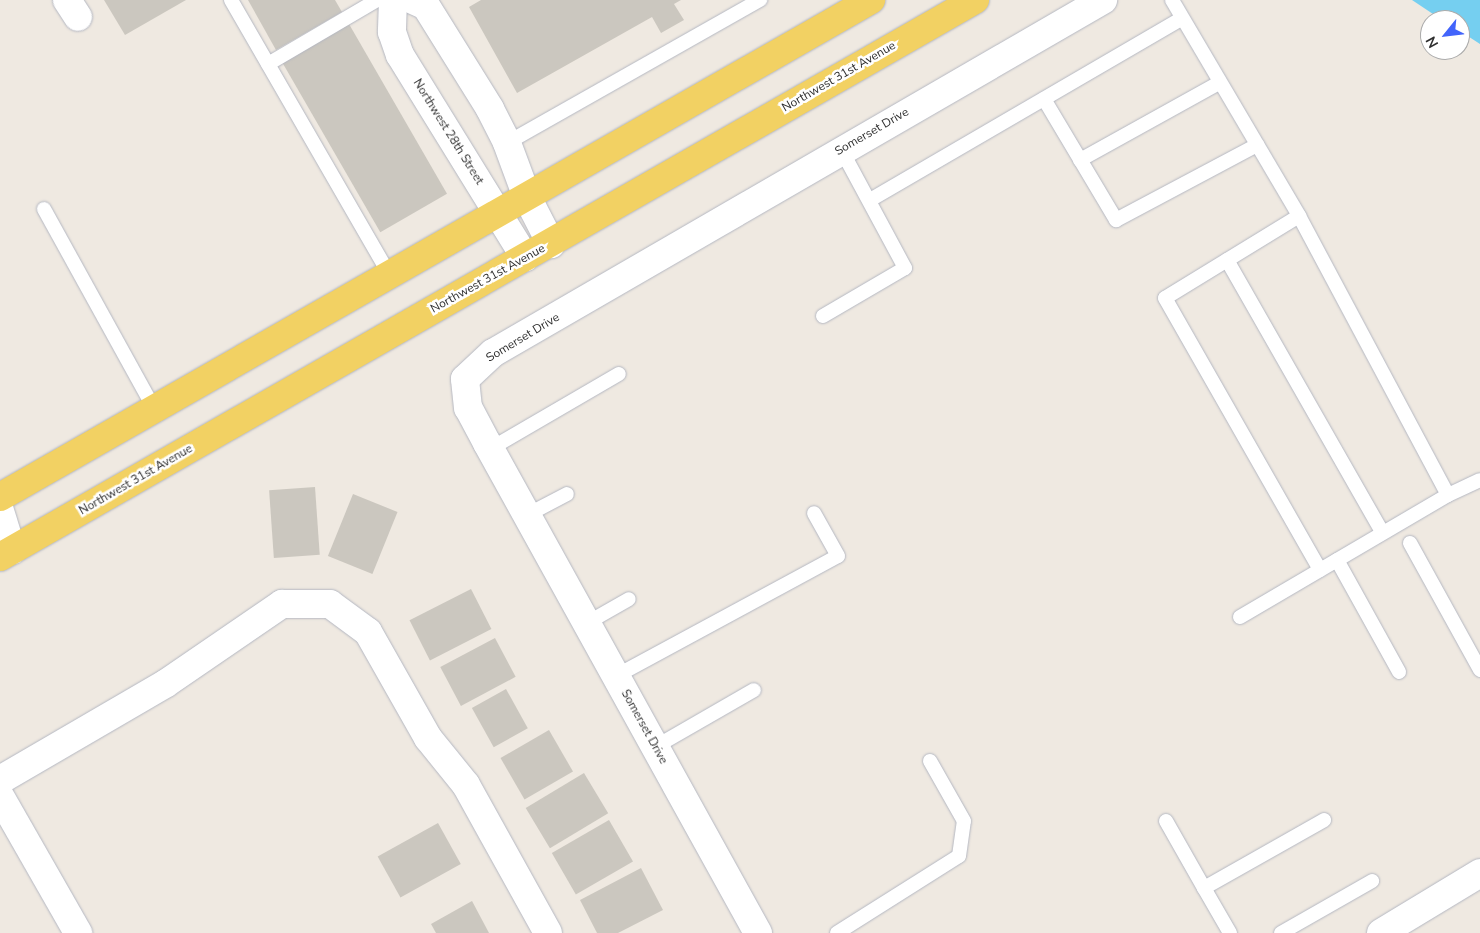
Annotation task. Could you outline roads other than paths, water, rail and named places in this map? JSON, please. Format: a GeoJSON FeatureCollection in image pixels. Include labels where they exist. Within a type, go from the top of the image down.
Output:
{"type":"FeatureCollection","features":[{"type":"Feature","properties":{"kind":"main road"},"geometry":{"type":"LineString","coordinates":[[0,497],[871,0]]}},
{"type":"Feature","properties":{"kind":"main road","name":"Northwest 31st Avenue"},"geometry":{"type":"LineString","coordinates":[[6,554],[551,244],[945,7],[974,0]]}},
{"type":"Feature","properties":{"kind":"street","name":"Northwest 28th Street"},"geometry":{"type":"LineString","coordinates":[[393,0],[392,32],[400,55],[499,212],[525,258]]}},
{"type":"Feature","properties":{"kind":"street"},"geometry":{"type":"LineString","coordinates":[[413,0],[426,6],[490,109],[507,143],[527,197],[551,244]]}},
{"type":"Feature","properties":{"kind":"street","name":"Somerset Drive"},"geometry":{"type":"LineString","coordinates":[[758,933],[468,408],[464,379],[493,354],[842,149],[1103,0]]}},
{"type":"Feature","properties":{"kind":"street"},"geometry":{"type":"LineString","coordinates":[[0,511],[6,554]]}},
{"type":"Feature","properties":{"kind":"street"},"geometry":{"type":"LineString","coordinates":[[0,780],[165,684],[282,604],[330,604],[368,632],[428,738],[466,785],[548,933]]}},
{"type":"Feature","properties":{"kind":"street"},"geometry":{"type":"LineString","coordinates":[[0,796],[78,933]]}},
{"type":"Feature","properties":{"kind":"street"},"geometry":{"type":"LineString","coordinates":[[1381,933],[1480,873]]}},
{"type":"Feature","properties":{"kind":"lane"},"geometry":{"type":"LineString","coordinates":[[230,0],[389,274]]}},
{"type":"Feature","properties":{"kind":"lane"},"geometry":{"type":"LineString","coordinates":[[268,64],[377,0]]}},
{"type":"Feature","properties":{"kind":"lane"},"geometry":{"type":"LineString","coordinates":[[507,143],[760,0]]}},
{"type":"Feature","properties":{"kind":"lane"},"geometry":{"type":"LineString","coordinates":[[1172,0],[1181,19],[1299,216],[1448,495]]}},
{"type":"Feature","properties":{"kind":"lane"},"geometry":{"type":"LineString","coordinates":[[870,200],[1181,19]]}},
{"type":"Feature","properties":{"kind":"lane"},"geometry":{"type":"LineString","coordinates":[[1080,160],[1219,83]]}},
{"type":"Feature","properties":{"kind":"lane"},"geometry":{"type":"LineString","coordinates":[[1044,99],[1116,220],[1257,145]]}},
{"type":"Feature","properties":{"kind":"lane"},"geometry":{"type":"LineString","coordinates":[[823,316],[905,268],[842,149]]}},
{"type":"Feature","properties":{"kind":"lane"},"geometry":{"type":"LineString","coordinates":[[44,209],[154,408]]}},
{"type":"Feature","properties":{"kind":"lane"},"geometry":{"type":"LineString","coordinates":[[1299,216],[1165,298],[1320,570]]}},
{"type":"Feature","properties":{"kind":"lane"},"geometry":{"type":"LineString","coordinates":[[1227,260],[1383,533]]}},
{"type":"Feature","properties":{"kind":"lane"},"geometry":{"type":"LineString","coordinates":[[490,448],[619,374]]}},
{"type":"Feature","properties":{"kind":"lane"},"geometry":{"type":"LineString","coordinates":[[1240,617],[1448,495],[1480,480]]}},
{"type":"Feature","properties":{"kind":"lane"},"geometry":{"type":"LineString","coordinates":[[527,515],[567,494]]}},
{"type":"Feature","properties":{"kind":"lane"},"geometry":{"type":"LineString","coordinates":[[616,676],[838,556],[814,513]]}},
{"type":"Feature","properties":{"kind":"lane"},"geometry":{"type":"LineString","coordinates":[[1410,543],[1480,670]]}},
{"type":"Feature","properties":{"kind":"lane"},"geometry":{"type":"LineString","coordinates":[[1337,560],[1399,672]]}},
{"type":"Feature","properties":{"kind":"lane"},"geometry":{"type":"LineString","coordinates":[[586,623],[629,599]]}},
{"type":"Feature","properties":{"kind":"lane"},"geometry":{"type":"LineString","coordinates":[[655,747],[754,690]]}},
{"type":"Feature","properties":{"kind":"lane"},"geometry":{"type":"LineString","coordinates":[[837,933],[959,856],[964,821],[930,762]]}},
{"type":"Feature","properties":{"kind":"lane"},"geometry":{"type":"LineString","coordinates":[[1204,888],[1324,820]]}},
{"type":"Feature","properties":{"kind":"lane"},"geometry":{"type":"LineString","coordinates":[[1166,822],[1230,933]]}},
{"type":"Feature","properties":{"kind":"lane"},"geometry":{"type":"LineString","coordinates":[[1281,933],[1372,881]]}},
{"type":"Feature","properties":{"kind":"water"},"geometry":{"type":"Polygon","coordinates":[[[1412,0],[1480,0],[1480,44],[1470,38],[1470,10],[1427,10],[1412,0]]]}}]}
